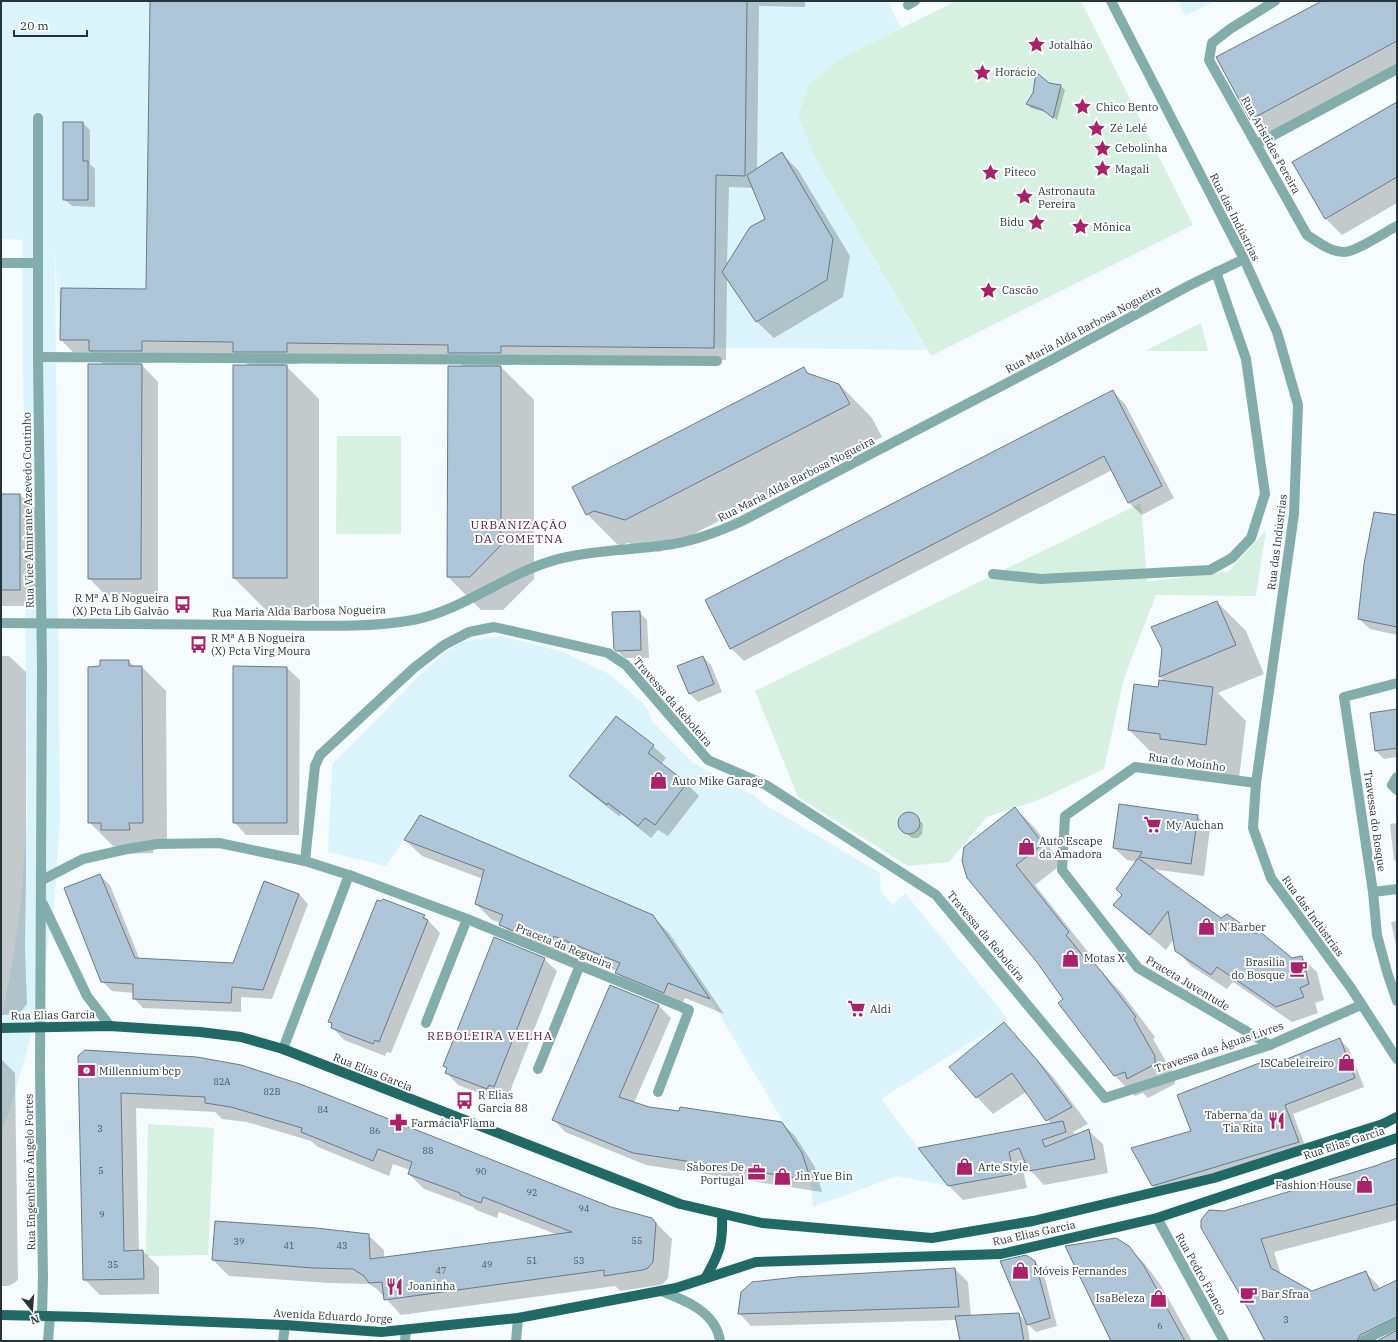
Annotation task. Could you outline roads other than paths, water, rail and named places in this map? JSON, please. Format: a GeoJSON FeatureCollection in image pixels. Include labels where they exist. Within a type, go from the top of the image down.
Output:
{"type":"FeatureCollection","features":[{"type":"Feature","properties":{"kind":"main road","name":"Rua Elias Garcia"},"geometry":{"type":"LineString","coordinates":[[1,1028],[110,1026],[200,1032],[241,1037],[283,1049],[680,1204],[762,1223],[932,1238],[1033,1221],[1214,1178],[1383,1124],[1397,1116]]}},
{"type":"Feature","properties":{"kind":"main road","name":"Rua Elias Garcia"},"geometry":{"type":"LineString","coordinates":[[706,1277],[756,1262],[1001,1254],[1157,1218],[1397,1138]]}},
{"type":"Feature","properties":{"kind":"main road"},"geometry":{"type":"LineString","coordinates":[[706,1277],[719,1253],[723,1237],[722,1214]]}},
{"type":"Feature","properties":{"kind":"main road","name":"Avenida Eduardo Jorge"},"geometry":{"type":"LineString","coordinates":[[1,1315],[285,1325],[381,1332],[518,1318],[661,1291],[706,1277]]}},
{"type":"Feature","properties":{"kind":"street","name":"Rua das Indústrias"},"geometry":{"type":"LineString","coordinates":[[1111,1],[1244,259],[1277,332],[1298,405],[1294,514],[1256,783],[1253,828],[1271,878],[1351,988],[1397,1059]]}},
{"type":"Feature","properties":{"kind":"street","name":"Rua Aristides Pereira"},"geometry":{"type":"LineString","coordinates":[[1275,1],[1230,29],[1212,43],[1209,60],[1307,235],[1327,248],[1345,252],[1367,243],[1397,226]]}},
{"type":"Feature","properties":{"kind":"street"},"geometry":{"type":"LineString","coordinates":[[1257,144],[1397,69]]}},
{"type":"Feature","properties":{"kind":"street","name":"Rua Vice Almirante Azevedo Coutinho"},"geometry":{"type":"LineString","coordinates":[[38,118],[38,358],[42,880],[41,1027]]}},
{"type":"Feature","properties":{"kind":"street","name":"Rua Maria Alda Barbosa Nogueira"},"geometry":{"type":"LineString","coordinates":[[1,623],[305,625],[378,624],[411,620],[433,615],[451,608],[516,574],[567,557],[668,545],[716,533],[749,518],[948,415],[1216,272],[1244,259]]}},
{"type":"Feature","properties":{"kind":"street"},"geometry":{"type":"LineString","coordinates":[[1,263],[38,263]]}},
{"type":"Feature","properties":{"kind":"street"},"geometry":{"type":"LineString","coordinates":[[993,574],[1041,579],[1210,570],[1232,558],[1251,538],[1266,494],[1246,359],[1216,272]]}},
{"type":"Feature","properties":{"kind":"street"},"geometry":{"type":"LineString","coordinates":[[38,358],[717,361]]}},
{"type":"Feature","properties":{"kind":"street","name":"Travessa da Reboleira"},"geometry":{"type":"LineString","coordinates":[[305,861],[315,766],[320,755],[410,672],[444,645],[469,632],[494,627],[608,653],[626,665],[708,760],[766,785],[936,895],[1105,1098]]}},
{"type":"Feature","properties":{"kind":"street","name":"Travessa do Bosque"},"geometry":{"type":"LineString","coordinates":[[1397,683],[1344,697],[1373,892],[1377,935],[1397,1001]]}},
{"type":"Feature","properties":{"kind":"street","name":"Rua do Moinho"},"geometry":{"type":"LineString","coordinates":[[1062,870],[1066,816],[1135,767],[1256,783]]}},
{"type":"Feature","properties":{"kind":"street"},"geometry":{"type":"LineString","coordinates":[[1397,777],[1392,785],[1397,790]]}},
{"type":"Feature","properties":{"kind":"street","name":"Praceta da Regueira"},"geometry":{"type":"LineString","coordinates":[[42,880],[83,859],[157,844],[219,842],[305,861],[349,875],[467,920],[688,1010],[658,1092]]}},
{"type":"Feature","properties":{"kind":"street","name":"Praceta Juventude"},"geometry":{"type":"LineString","coordinates":[[1062,870],[1138,968],[1270,1045]]}},
{"type":"Feature","properties":{"kind":"street"},"geometry":{"type":"LineString","coordinates":[[283,1049],[349,875]]}},
{"type":"Feature","properties":{"kind":"street"},"geometry":{"type":"LineString","coordinates":[[1373,892],[1397,889]]}},
{"type":"Feature","properties":{"kind":"street","name":"Rua Vice Almirante Azevedo Coutinho"},"geometry":{"type":"LineString","coordinates":[[42,902],[87,996],[110,1026]]}},
{"type":"Feature","properties":{"kind":"street"},"geometry":{"type":"LineString","coordinates":[[426,1023],[467,920]]}},
{"type":"Feature","properties":{"kind":"street"},"geometry":{"type":"LineString","coordinates":[[538,1069],[580,965]]}},
{"type":"Feature","properties":{"kind":"street","name":"Travessa das Águas Livres"},"geometry":{"type":"LineString","coordinates":[[1105,1098],[1270,1045],[1361,1005]]}},
{"type":"Feature","properties":{"kind":"street","name":"Rua Engenheiro Ângelo Fortes"},"geometry":{"type":"LineString","coordinates":[[41,1027],[43,1278],[48,1341]]}},
{"type":"Feature","properties":{"kind":"street","name":"Rua Pedro Franco"},"geometry":{"type":"LineString","coordinates":[[1157,1218],[1224,1341]]}},
{"type":"Feature","properties":{"kind":"street"},"geometry":{"type":"LineString","coordinates":[[661,1291],[678,1298],[703,1312],[712,1321],[719,1335],[720,1341]]}},
{"type":"Feature","properties":{"kind":"street"},"geometry":{"type":"LineString","coordinates":[[516,1341],[518,1318]]}},
{"type":"Feature","properties":{"kind":"street"},"geometry":{"type":"LineString","coordinates":[[1363,1341],[1397,1323]]}},
{"type":"Feature","properties":{"kind":"street"},"geometry":{"type":"LineString","coordinates":[[283,1341],[285,1325]]}},
{"type":"Feature","properties":{"kind":"street"},"geometry":{"type":"LineString","coordinates":[[405,1341],[406,1330]]}},
{"type":"Feature","properties":{"kind":"place","name":"Jotalhão"},"geometry":{"type":"Point","coordinates":[1036,45]}},
{"type":"Feature","properties":{"kind":"place","name":"Horácio"},"geometry":{"type":"Point","coordinates":[982,72]}},
{"type":"Feature","properties":{"kind":"place","name":"Chico Bento"},"geometry":{"type":"Point","coordinates":[1083,107]}},
{"type":"Feature","properties":{"kind":"place","name":"Zé Lelé"},"geometry":{"type":"Point","coordinates":[1097,128]}},
{"type":"Feature","properties":{"kind":"place","name":"Cebolinha"},"geometry":{"type":"Point","coordinates":[1102,148]}},
{"type":"Feature","properties":{"kind":"place","name":"Magali"},"geometry":{"type":"Point","coordinates":[1102,169]}},
{"type":"Feature","properties":{"kind":"place","name":"Piteco"},"geometry":{"type":"Point","coordinates":[991,172]}},
{"type":"Feature","properties":{"kind":"place","name":"Astronauta Pereira"},"geometry":{"type":"Point","coordinates":[1025,197]}},
{"type":"Feature","properties":{"kind":"place","name":"Bidu"},"geometry":{"type":"Point","coordinates":[1037,222]}},
{"type":"Feature","properties":{"kind":"place","name":"Mônica"},"geometry":{"type":"Point","coordinates":[1080,227]}},
{"type":"Feature","properties":{"kind":"place","name":"Cascão"},"geometry":{"type":"Point","coordinates":[989,290]}},
{"type":"Feature","properties":{"kind":"place","name":"R Mª A B Nogueira (X) Pcta Lib Galvão"},"geometry":{"type":"Point","coordinates":[182,604]}},
{"type":"Feature","properties":{"kind":"place","name":"R Mª A B Nogueira (X) Pcta Virg Moura"},"geometry":{"type":"Point","coordinates":[198,644]}},
{"type":"Feature","properties":{"kind":"place","name":"Auto Mike Garage"},"geometry":{"type":"Point","coordinates":[659,781]}},
{"type":"Feature","properties":{"kind":"place","name":"My Auchan"},"geometry":{"type":"Point","coordinates":[1153,825]}},
{"type":"Feature","properties":{"kind":"place","name":"Auto Escape da Amadora"},"geometry":{"type":"Point","coordinates":[1026,847]}},
{"type":"Feature","properties":{"kind":"place","name":"N'Barber"},"geometry":{"type":"Point","coordinates":[1206,927]}},
{"type":"Feature","properties":{"kind":"place","name":"Motas X"},"geometry":{"type":"Point","coordinates":[1071,958]}},
{"type":"Feature","properties":{"kind":"place","name":"Brasilia do Bosque"},"geometry":{"type":"Point","coordinates":[1298,968]}},
{"type":"Feature","properties":{"kind":"place","name":"Aldi"},"geometry":{"type":"Point","coordinates":[857,1009]}},
{"type":"Feature","properties":{"kind":"place","name":"ISCabeleireiro"},"geometry":{"type":"Point","coordinates":[1347,1063]}},
{"type":"Feature","properties":{"kind":"place","name":"Millennium bcp"},"geometry":{"type":"Point","coordinates":[86,1071]}},
{"type":"Feature","properties":{"kind":"place","name":"R Elias Garcia 88"},"geometry":{"type":"Point","coordinates":[465,1101]}},
{"type":"Feature","properties":{"kind":"place","name":"Taberna da Tia Rita"},"geometry":{"type":"Point","coordinates":[1276,1121]}},
{"type":"Feature","properties":{"kind":"place","name":"Farmácia Flama"},"geometry":{"type":"Point","coordinates":[398,1123]}},
{"type":"Feature","properties":{"kind":"place","name":"Arte Style"},"geometry":{"type":"Point","coordinates":[965,1167]}},
{"type":"Feature","properties":{"kind":"place","name":"Sabores De Portugal"},"geometry":{"type":"Point","coordinates":[757,1173]}},
{"type":"Feature","properties":{"kind":"place","name":"Jin Yue Bin"},"geometry":{"type":"Point","coordinates":[782,1176]}},
{"type":"Feature","properties":{"kind":"place","name":"Fashion House"},"geometry":{"type":"Point","coordinates":[1365,1185]}},
{"type":"Feature","properties":{"kind":"place","name":"Móveis Fernandes"},"geometry":{"type":"Point","coordinates":[1020,1271]}},
{"type":"Feature","properties":{"kind":"place","name":"Joaninha"},"geometry":{"type":"Point","coordinates":[395,1286]}},
{"type":"Feature","properties":{"kind":"place","name":"Bar Sfraa"},"geometry":{"type":"Point","coordinates":[1248,1294]}},
{"type":"Feature","properties":{"kind":"place","name":"IsaBeleza"},"geometry":{"type":"Point","coordinates":[1158,1298]}},
{"type":"Feature","properties":{"kind":"district","name":"URBANIZAÇÃO DA COMETNA"},"geometry":{"type":"Point","coordinates":[519,532]}},
{"type":"Feature","properties":{"kind":"district","name":"REBOLEIRA VELHA"},"geometry":{"type":"Point","coordinates":[490,1036]}}]}
